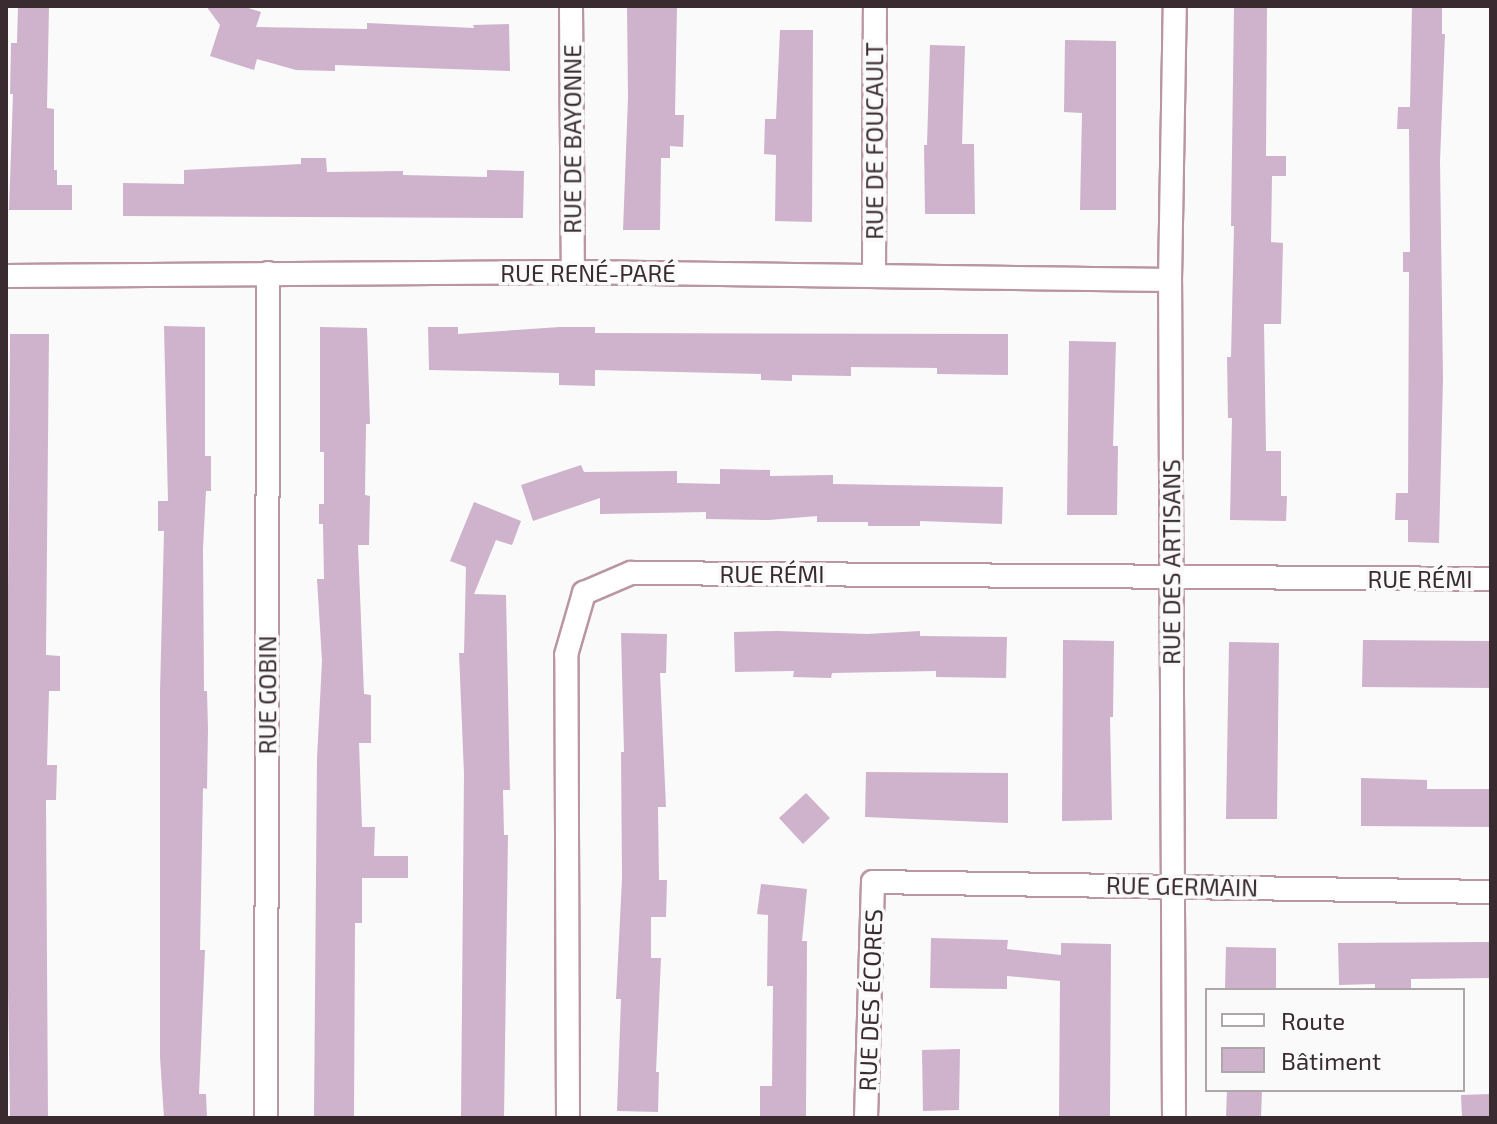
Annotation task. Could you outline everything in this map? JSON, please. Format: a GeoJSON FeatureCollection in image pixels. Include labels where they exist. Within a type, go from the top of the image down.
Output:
{"type":"FeatureCollection","features":[{"type":"Feature","properties":{"kind":"street","name":"RUE DE BAYONNE"},"geometry":{"type":"LineString","coordinates":[[571,6],[573,272]]}},
{"type":"Feature","properties":{"kind":"street","name":"RUE DE FOUCAULT"},"geometry":{"type":"LineString","coordinates":[[874,275],[875,6]]}},
{"type":"Feature","properties":{"kind":"street","name":"RUE DES ARTISANS"},"geometry":{"type":"LineString","coordinates":[[1174,1118],[1170,885],[1170,280],[1175,6]]}},
{"type":"Feature","properties":{"kind":"street","name":"RUE RENÉ-PARÉ"},"geometry":{"type":"LineString","coordinates":[[6,276],[573,272],[1170,280]]}},
{"type":"Feature","properties":{"kind":"street","name":"RUE GOBIN"},"geometry":{"type":"LineString","coordinates":[[266,1118],[268,273]]}},
{"type":"Feature","properties":{"kind":"street","name":"RUE RÉMI"},"geometry":{"type":"LineString","coordinates":[[568,1118],[566,655],[584,593],[631,573],[1491,579]]}},
{"type":"Feature","properties":{"kind":"street","name":"RUE GERMAIN"},"geometry":{"type":"LineString","coordinates":[[873,882],[1491,892]]}},
{"type":"Feature","properties":{"kind":"street","name":"RUE DES ÉCORES"},"geometry":{"type":"LineString","coordinates":[[866,1118],[873,882]]}},
{"type":"Feature","properties":{"kind":"building"},"geometry":{"type":"Polygon","coordinates":[[[18,6],[49,6],[47,108],[54,109],[54,170],[57,170],[57,185],[72,185],[72,210],[9,210],[13,94],[10,94],[11,43],[17,43],[18,6]]]}},
{"type":"Feature","properties":{"kind":"building"},"geometry":{"type":"Polygon","coordinates":[[[206,6],[242,6],[261,12],[256,27],[367,29],[367,23],[474,28],[473,25],[509,24],[510,71],[335,65],[335,71],[296,70],[257,59],[254,70],[210,56],[220,25],[206,6]]]}},
{"type":"Feature","properties":{"kind":"building"},"geometry":{"type":"Polygon","coordinates":[[[627,6],[677,6],[675,115],[684,115],[683,147],[670,146],[670,158],[661,158],[660,230],[623,230],[628,98],[627,6]]]}},
{"type":"Feature","properties":{"kind":"building"},"geometry":{"type":"Polygon","coordinates":[[[1234,6],[1267,6],[1266,156],[1286,156],[1286,176],[1272,176],[1271,242],[1283,243],[1281,324],[1264,324],[1266,451],[1281,451],[1281,496],[1287,496],[1286,521],[1230,520],[1232,418],[1228,418],[1227,357],[1231,357],[1234,226],[1231,226],[1234,6]]]}},
{"type":"Feature","properties":{"kind":"building"},"geometry":{"type":"Polygon","coordinates":[[[1412,6],[1442,6],[1442,34],[1445,34],[1440,161],[1443,378],[1439,543],[1408,542],[1408,520],[1395,520],[1396,493],[1408,493],[1409,272],[1403,272],[1403,252],[1410,252],[1409,129],[1397,129],[1398,107],[1410,107],[1412,6]]]}},
{"type":"Feature","properties":{"kind":"building"},"geometry":{"type":"Polygon","coordinates":[[[780,30],[813,30],[812,222],[775,221],[776,155],[764,154],[765,119],[776,119],[780,30]]]}},
{"type":"Feature","properties":{"kind":"building"},"geometry":{"type":"Polygon","coordinates":[[[1065,40],[1116,41],[1116,210],[1080,210],[1082,113],[1064,112],[1065,40]]]}},
{"type":"Feature","properties":{"kind":"building"},"geometry":{"type":"Polygon","coordinates":[[[930,45],[965,46],[962,144],[974,144],[975,214],[925,214],[924,145],[927,145],[930,45]]]}},
{"type":"Feature","properties":{"kind":"building"},"geometry":{"type":"Polygon","coordinates":[[[301,158],[326,158],[327,172],[403,171],[403,175],[487,177],[487,170],[524,171],[523,218],[123,216],[123,183],[184,184],[184,170],[301,164],[301,158]]]}},
{"type":"Feature","properties":{"kind":"building"},"geometry":{"type":"Polygon","coordinates":[[[164,326],[205,327],[205,456],[211,456],[211,491],[206,491],[203,548],[204,691],[207,691],[208,729],[207,789],[203,788],[200,950],[205,950],[199,1094],[206,1094],[207,1118],[164,1118],[160,1057],[160,692],[164,531],[158,531],[158,501],[168,501],[164,326]]]}},
{"type":"Feature","properties":{"kind":"building"},"geometry":{"type":"Polygon","coordinates":[[[320,327],[367,328],[370,424],[366,424],[365,495],[370,496],[369,545],[358,545],[364,694],[371,695],[371,743],[359,743],[362,827],[375,827],[374,856],[408,856],[408,878],[362,878],[362,923],[355,923],[354,1116],[314,1116],[317,758],[322,661],[317,579],[324,579],[323,524],[319,524],[319,504],[324,504],[324,452],[320,452],[320,327]]]}},
{"type":"Feature","properties":{"kind":"building"},"geometry":{"type":"Polygon","coordinates":[[[428,327],[458,327],[458,334],[595,327],[595,333],[1008,334],[1008,375],[937,374],[937,368],[851,367],[851,376],[792,375],[792,381],[761,380],[761,374],[595,370],[595,386],[559,385],[559,373],[429,370],[428,327]]]}},
{"type":"Feature","properties":{"kind":"building"},"geometry":{"type":"Polygon","coordinates":[[[10,334],[49,334],[46,655],[60,656],[60,691],[49,691],[47,765],[57,765],[56,800],[46,800],[48,1118],[10,1118],[6,852],[10,334]]]}},
{"type":"Feature","properties":{"kind":"building"},"geometry":{"type":"Polygon","coordinates":[[[1069,341],[1116,342],[1113,446],[1118,446],[1117,515],[1067,515],[1069,341]]]}},
{"type":"Feature","properties":{"kind":"building"},"geometry":{"type":"Polygon","coordinates":[[[581,465],[584,472],[677,471],[677,483],[720,484],[720,469],[770,470],[770,476],[833,475],[833,484],[1003,487],[1002,524],[920,521],[920,526],[868,526],[868,522],[817,522],[817,516],[769,520],[706,519],[706,512],[600,514],[600,498],[533,521],[521,485],[581,465]]]}},
{"type":"Feature","properties":{"kind":"building"},"geometry":{"type":"Polygon","coordinates":[[[474,502],[521,521],[512,545],[496,540],[474,594],[506,595],[510,790],[503,790],[504,835],[508,835],[504,1118],[461,1118],[464,774],[459,653],[464,653],[466,567],[450,561],[474,502]]]}},
{"type":"Feature","properties":{"kind":"building"},"geometry":{"type":"Polygon","coordinates":[[[920,631],[920,636],[1007,637],[1006,678],[936,677],[936,671],[832,673],[831,678],[793,677],[794,671],[735,672],[734,632],[867,634],[920,631]]]}},
{"type":"Feature","properties":{"kind":"building"},"geometry":{"type":"Polygon","coordinates":[[[621,633],[667,634],[666,673],[660,673],[666,807],[658,807],[659,880],[667,880],[666,917],[651,917],[651,958],[661,958],[656,1072],[659,1072],[658,1112],[617,1111],[621,999],[616,999],[622,879],[621,752],[624,752],[621,633]]]}},
{"type":"Feature","properties":{"kind":"building"},"geometry":{"type":"Polygon","coordinates":[[[1063,640],[1114,641],[1113,717],[1110,717],[1112,820],[1062,821],[1063,640]]]}},
{"type":"Feature","properties":{"kind":"building"},"geometry":{"type":"Polygon","coordinates":[[[1363,640],[1491,641],[1491,688],[1362,687],[1363,640]]]}},
{"type":"Feature","properties":{"kind":"building"},"geometry":{"type":"Polygon","coordinates":[[[1229,642],[1279,643],[1277,819],[1226,819],[1229,642]]]}},
{"type":"Feature","properties":{"kind":"building"},"geometry":{"type":"Polygon","coordinates":[[[866,772],[1008,773],[1008,823],[865,817],[866,772]]]}},
{"type":"Feature","properties":{"kind":"building"},"geometry":{"type":"Polygon","coordinates":[[[1361,778],[1427,780],[1427,789],[1491,789],[1491,827],[1361,826],[1361,778]]]}},
{"type":"Feature","properties":{"kind":"building"},"geometry":{"type":"Polygon","coordinates":[[[806,793],[830,818],[803,844],[779,818],[806,793]]]}},
{"type":"Feature","properties":{"kind":"building"},"geometry":{"type":"Polygon","coordinates":[[[761,884],[807,889],[802,941],[807,941],[806,1117],[760,1117],[760,1086],[772,1086],[773,986],[767,986],[768,915],[757,914],[761,884]]]}},
{"type":"Feature","properties":{"kind":"building"},"geometry":{"type":"Polygon","coordinates":[[[931,938],[1008,940],[1007,949],[1061,955],[1061,943],[1111,944],[1110,1118],[1059,1118],[1060,981],[1007,976],[1007,989],[930,988],[931,938]]]}},
{"type":"Feature","properties":{"kind":"building"},"geometry":{"type":"Polygon","coordinates":[[[1491,942],[1491,978],[1411,979],[1411,988],[1375,988],[1375,984],[1339,985],[1338,943],[1491,942]]]}},
{"type":"Feature","properties":{"kind":"building"},"geometry":{"type":"Polygon","coordinates":[[[1226,947],[1276,948],[1276,988],[1225,988],[1226,947]]]}},
{"type":"Feature","properties":{"kind":"building"},"geometry":{"type":"Polygon","coordinates":[[[960,1049],[959,1110],[923,1111],[922,1050],[960,1049]]]}},
{"type":"Feature","properties":{"kind":"building"},"geometry":{"type":"Polygon","coordinates":[[[1227,1092],[1262,1092],[1261,1118],[1226,1116],[1227,1092]]]}},
{"type":"Feature","properties":{"kind":"building"},"geometry":{"type":"Polygon","coordinates":[[[1491,1094],[1491,1118],[1462,1118],[1461,1095],[1491,1094]]]}}]}
